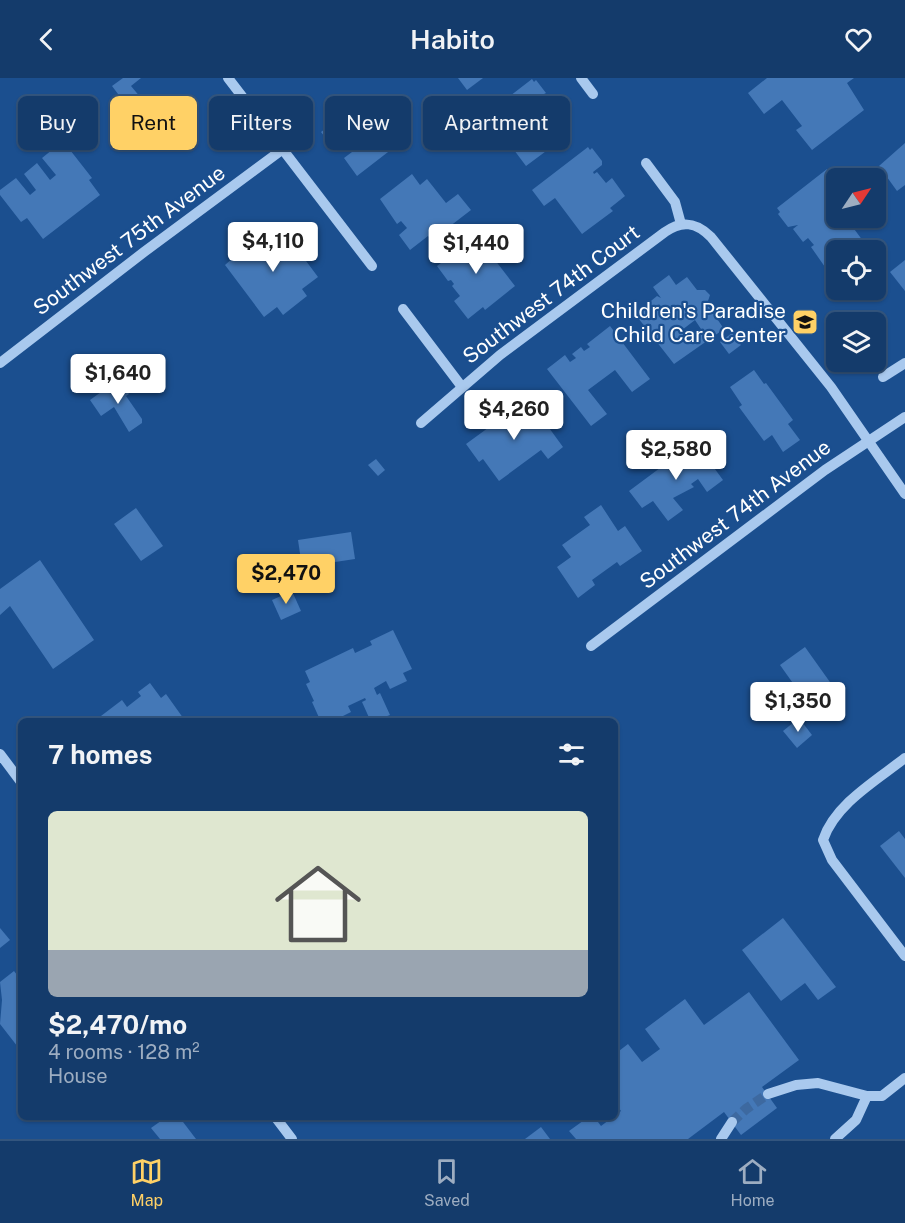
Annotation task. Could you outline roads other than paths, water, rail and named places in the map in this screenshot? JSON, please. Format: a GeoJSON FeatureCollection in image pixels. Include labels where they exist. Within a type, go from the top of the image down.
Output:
{"type":"FeatureCollection","features":[{"type":"Feature","properties":{"kind":"street"},"geometry":{"type":"LineString","coordinates":[[228,78],[242,96]]}},
{"type":"Feature","properties":{"kind":"street"},"geometry":{"type":"LineString","coordinates":[[581,78],[593,93]]}},
{"type":"Feature","properties":{"kind":"street","name":"Southwest 75th Avenue"},"geometry":{"type":"LineString","coordinates":[[0,363],[282,150]]}},
{"type":"Feature","properties":{"kind":"street"},"geometry":{"type":"LineString","coordinates":[[284,150],[372,266]]}},
{"type":"Feature","properties":{"kind":"street"},"geometry":{"type":"LineString","coordinates":[[646,164],[675,202],[681,224],[698,225],[711,237],[831,387],[905,494]]}},
{"type":"Feature","properties":{"kind":"street","name":"Southwest 74th Court"},"geometry":{"type":"LineString","coordinates":[[421,423],[462,387],[664,232],[681,224]]}},
{"type":"Feature","properties":{"kind":"street"},"geometry":{"type":"LineString","coordinates":[[403,309],[462,387]]}},
{"type":"Feature","properties":{"kind":"street"},"geometry":{"type":"LineString","coordinates":[[883,377],[905,363]]}},
{"type":"Feature","properties":{"kind":"street","name":"Southwest 74th Avenue"},"geometry":{"type":"LineString","coordinates":[[591,646],[815,477],[905,417]]}},
{"type":"Feature","properties":{"kind":"street"},"geometry":{"type":"LineString","coordinates":[[0,754],[18,778]]}},
{"type":"Feature","properties":{"kind":"street"},"geometry":{"type":"LineString","coordinates":[[905,758],[845,807],[830,825],[824,840],[837,868],[905,957]]}},
{"type":"Feature","properties":{"kind":"street"},"geometry":{"type":"LineString","coordinates":[[768,1095],[796,1085],[818,1083],[867,1096],[882,1096],[905,1078]]}},
{"type":"Feature","properties":{"kind":"street"},"geometry":{"type":"LineString","coordinates":[[834,1139],[856,1120],[867,1096]]}},
{"type":"Feature","properties":{"kind":"street"},"geometry":{"type":"LineString","coordinates":[[278,1120],[292,1139]]}},
{"type":"Feature","properties":{"kind":"street"},"geometry":{"type":"LineString","coordinates":[[721,1139],[732,1122]]}},
{"type":"Feature","properties":{"kind":"tunnel"},"geometry":{"type":"LineString","coordinates":[[732,1122],[768,1094]]}},
{"type":"Feature","properties":{"kind":"place","name":"Children's Paradise Child Care Center"},"geometry":{"type":"Point","coordinates":[805,322]}}]}
